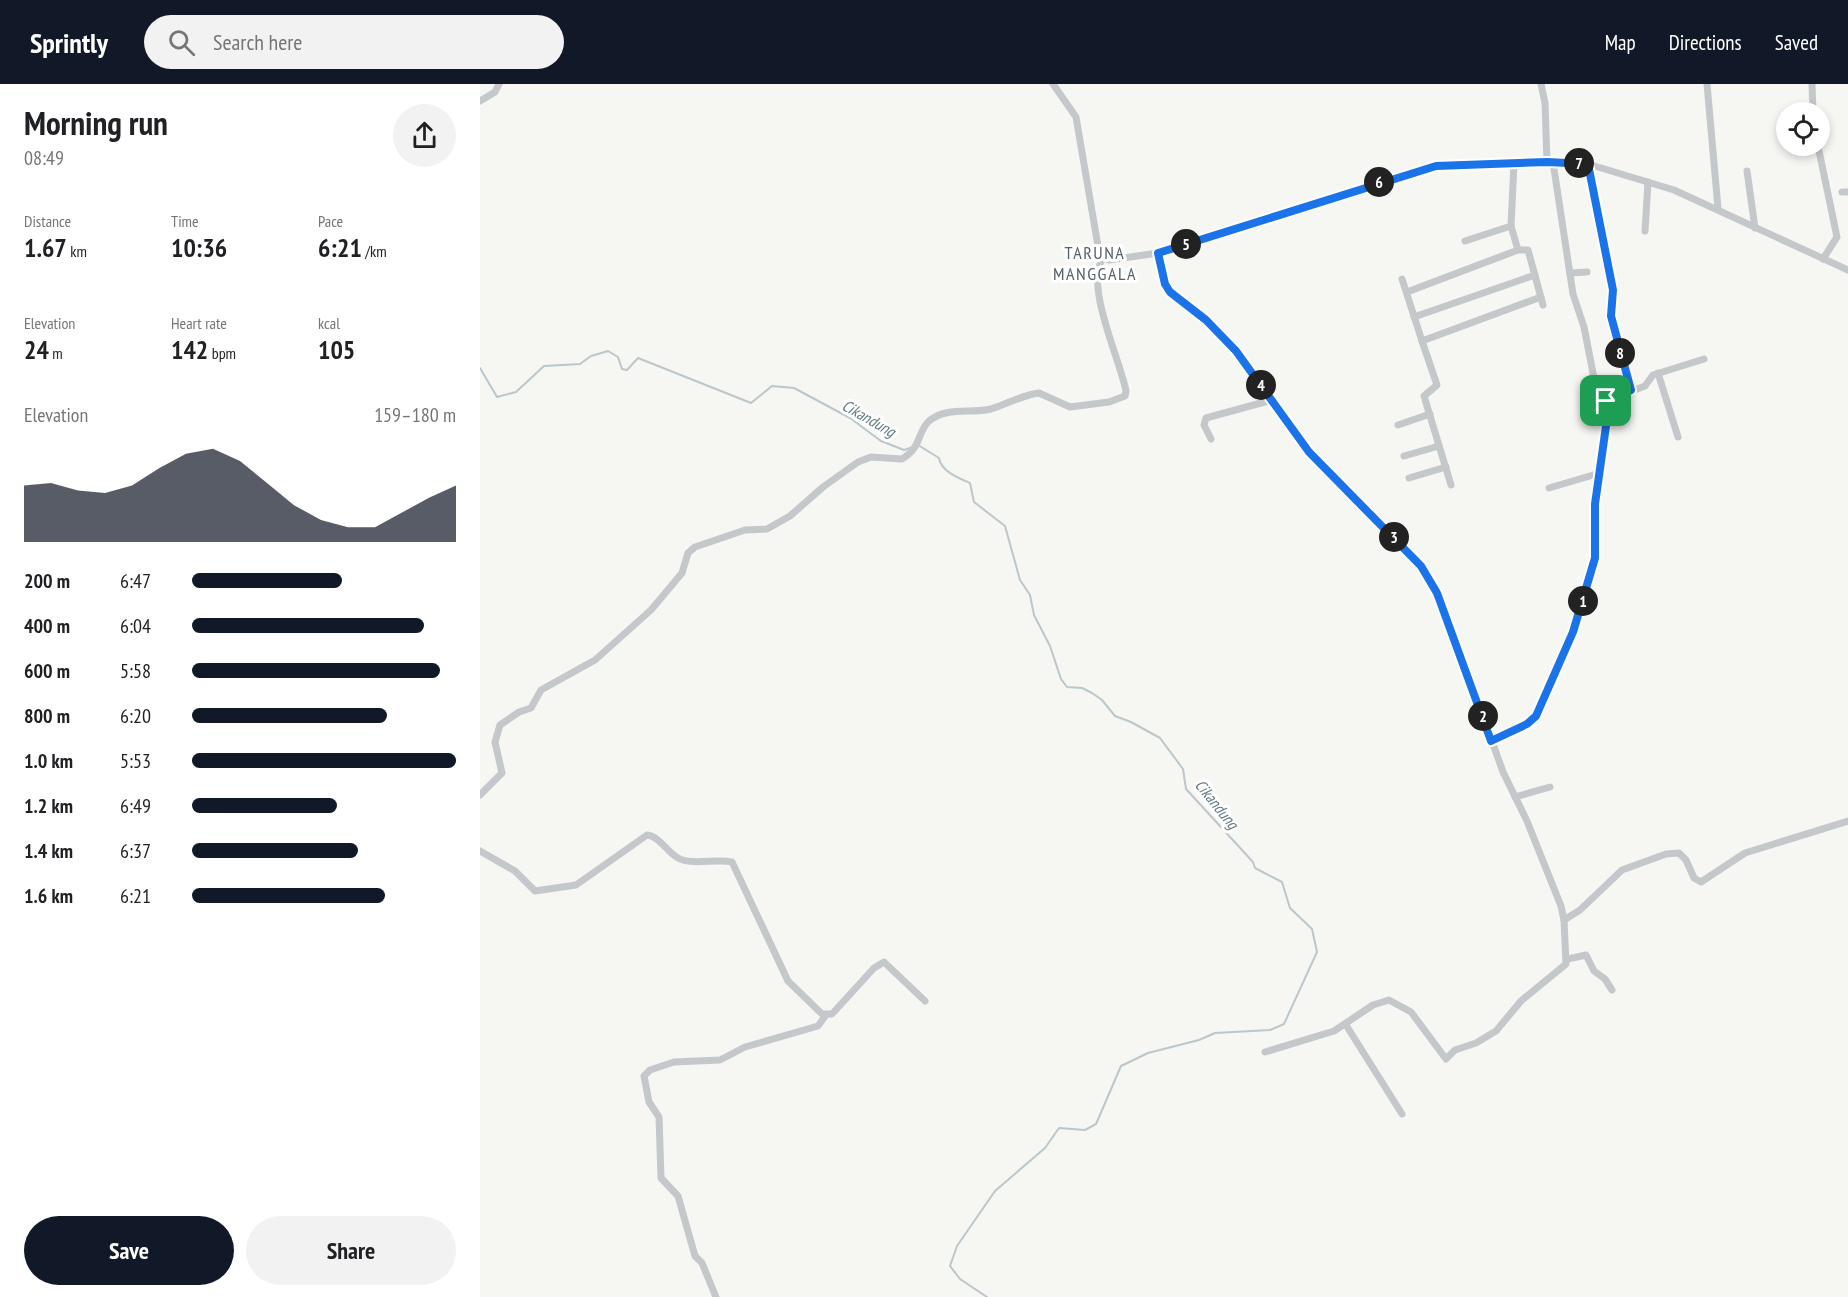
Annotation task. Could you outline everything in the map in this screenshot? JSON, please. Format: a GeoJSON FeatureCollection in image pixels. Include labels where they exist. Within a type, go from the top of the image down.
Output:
{"type":"FeatureCollection","features":[{"type":"Feature","properties":{"kind":"street"},"geometry":{"type":"LineString","coordinates":[[480,101],[488,99],[499,84]]}},
{"type":"Feature","properties":{"kind":"street"},"geometry":{"type":"LineString","coordinates":[[480,795],[502,773],[495,742],[500,724],[519,712],[531,708],[541,690],[595,660],[624,635],[651,610],[682,573],[688,553],[695,547],[746,530],[767,529],[790,516],[823,487],[858,462],[871,457],[902,459],[915,449],[926,425],[935,417],[951,412],[990,409],[1032,393],[1046,394],[1062,405],[1070,406],[1108,402],[1125,396],[1120,365],[1098,295],[1097,272],[1102,258],[1076,117],[1053,84]]}},
{"type":"Feature","properties":{"kind":"street"},"geometry":{"type":"LineString","coordinates":[[1491,741],[1532,721],[1573,632],[1595,558],[1595,504],[1608,412],[1606,401],[1594,378],[1584,327],[1573,294],[1550,162],[1541,84]]}},
{"type":"Feature","properties":{"kind":"street"},"geometry":{"type":"LineString","coordinates":[[1707,84],[1718,208]]}},
{"type":"Feature","properties":{"kind":"street"},"geometry":{"type":"LineString","coordinates":[[1812,84],[1813,102]]}},
{"type":"Feature","properties":{"kind":"street"},"geometry":{"type":"LineString","coordinates":[[1820,156],[1837,237],[1823,259]]}},
{"type":"Feature","properties":{"kind":"street"},"geometry":{"type":"LineString","coordinates":[[1102,258],[1116,261],[1158,253],[1436,166],[1550,162],[1588,164],[1648,182],[1718,208],[1755,228],[1848,270]]}},
{"type":"Feature","properties":{"kind":"street"},"geometry":{"type":"LineString","coordinates":[[1514,163],[1511,226],[1518,250]]}},
{"type":"Feature","properties":{"kind":"street"},"geometry":{"type":"LineString","coordinates":[[1588,164],[1613,290],[1611,316],[1631,390]]}},
{"type":"Feature","properties":{"kind":"street"},"geometry":{"type":"LineString","coordinates":[[1747,171],[1755,228]]}},
{"type":"Feature","properties":{"kind":"street"},"geometry":{"type":"LineString","coordinates":[[1645,231],[1648,182]]}},
{"type":"Feature","properties":{"kind":"street"},"geometry":{"type":"LineString","coordinates":[[1465,242],[1511,226]]}},
{"type":"Feature","properties":{"kind":"street"},"geometry":{"type":"LineString","coordinates":[[1407,292],[1518,250],[1528,250],[1542,301],[1422,341]]}},
{"type":"Feature","properties":{"kind":"street"},"geometry":{"type":"LineString","coordinates":[[1158,253],[1165,284],[1170,292],[1216,330],[1236,351],[1309,452],[1407,550],[1429,578],[1462,657],[1491,741],[1564,920],[1568,959],[1562,969],[1521,1001],[1496,1032],[1476,1043],[1455,1050],[1446,1059],[1416,1018],[1403,1006],[1394,1002],[1379,1001],[1346,1025],[1265,1052]]}},
{"type":"Feature","properties":{"kind":"street"},"geometry":{"type":"LineString","coordinates":[[1570,273],[1587,272]]}},
{"type":"Feature","properties":{"kind":"street"},"geometry":{"type":"LineString","coordinates":[[1414,317],[1535,275]]}},
{"type":"Feature","properties":{"kind":"street"},"geometry":{"type":"LineString","coordinates":[[1402,279],[1437,386],[1424,396],[1451,485]]}},
{"type":"Feature","properties":{"kind":"street"},"geometry":{"type":"LineString","coordinates":[[1606,401],[1645,386],[1651,377],[1658,373],[1704,359]]}},
{"type":"Feature","properties":{"kind":"street"},"geometry":{"type":"LineString","coordinates":[[1658,373],[1678,437]]}},
{"type":"Feature","properties":{"kind":"street"},"geometry":{"type":"LineString","coordinates":[[1211,439],[1204,425],[1206,418],[1272,400]]}},
{"type":"Feature","properties":{"kind":"street"},"geometry":{"type":"LineString","coordinates":[[1398,425],[1430,414]]}},
{"type":"Feature","properties":{"kind":"street"},"geometry":{"type":"LineString","coordinates":[[1404,456],[1439,446]]}},
{"type":"Feature","properties":{"kind":"street"},"geometry":{"type":"LineString","coordinates":[[1408,478],[1446,467]]}},
{"type":"Feature","properties":{"kind":"street"},"geometry":{"type":"LineString","coordinates":[[1549,488],[1600,473]]}},
{"type":"Feature","properties":{"kind":"street"},"geometry":{"type":"LineString","coordinates":[[1515,797],[1550,788]]}},
{"type":"Feature","properties":{"kind":"street"},"geometry":{"type":"LineString","coordinates":[[1564,920],[1580,910],[1622,870],[1666,854],[1679,853],[1686,860],[1694,878],[1701,882],[1745,853],[1848,821]]}},
{"type":"Feature","properties":{"kind":"street"},"geometry":{"type":"LineString","coordinates":[[480,851],[515,871],[536,891],[576,885],[647,836],[652,836],[684,861],[732,862],[788,981],[808,1003],[826,1015],[832,1014],[874,969],[884,962],[925,1001]]}},
{"type":"Feature","properties":{"kind":"street"},"geometry":{"type":"LineString","coordinates":[[1568,959],[1587,955],[1594,971],[1605,979],[1612,990]]}},
{"type":"Feature","properties":{"kind":"street"},"geometry":{"type":"LineString","coordinates":[[716,1297],[702,1263],[695,1257],[678,1197],[661,1178],[659,1117],[649,1102],[644,1076],[650,1070],[675,1062],[720,1060],[745,1047],[818,1026],[826,1015]]}},
{"type":"Feature","properties":{"kind":"street"},"geometry":{"type":"LineString","coordinates":[[1346,1025],[1402,1114]]}},
{"type":"Feature","properties":{"kind":"waterway","name":"Cikandung"},"geometry":{"type":"LineString","coordinates":[[480,368],[497,397],[516,392],[544,366],[580,364],[591,356],[608,351],[618,357],[622,369],[627,370],[638,358],[751,403],[772,386],[794,388],[850,418],[881,441],[904,450],[913,447]]}},
{"type":"Feature","properties":{"kind":"waterway","name":"Cikandung"},"geometry":{"type":"LineString","coordinates":[[918,445],[939,458],[940,463],[951,474],[970,483],[974,502],[1005,526],[1020,580],[1030,595],[1034,615],[1050,646],[1061,679],[1067,687],[1082,688],[1092,693],[1102,700],[1115,716],[1160,738],[1183,769],[1186,789],[1253,862],[1255,868],[1282,882],[1290,908],[1312,929],[1317,952],[1284,1024],[1270,1030],[1215,1033],[1199,1040],[1148,1053],[1121,1066],[1096,1124],[1085,1130],[1059,1128],[1045,1148],[995,1191],[957,1246],[950,1266],[960,1279],[987,1297]]}},
{"type":"Feature","properties":{"kind":"district","name":"TARUNA MANGGALA"},"geometry":{"type":"Point","coordinates":[1095,262]}},
{"type":"Feature","properties":{"kind":"route"},"geometry":{"type":"LineString","coordinates":[[1547,162],[1588,164],[1613,290],[1611,316],[1631,390],[1606,401],[1608,412],[1595,504],[1595,558],[1573,632],[1536,716],[1527,724],[1491,741],[1437,593],[1421,566],[1309,452],[1236,351],[1206,320],[1170,292],[1165,284],[1158,253],[1295,208],[1436,166],[1547,162]]}}]}
